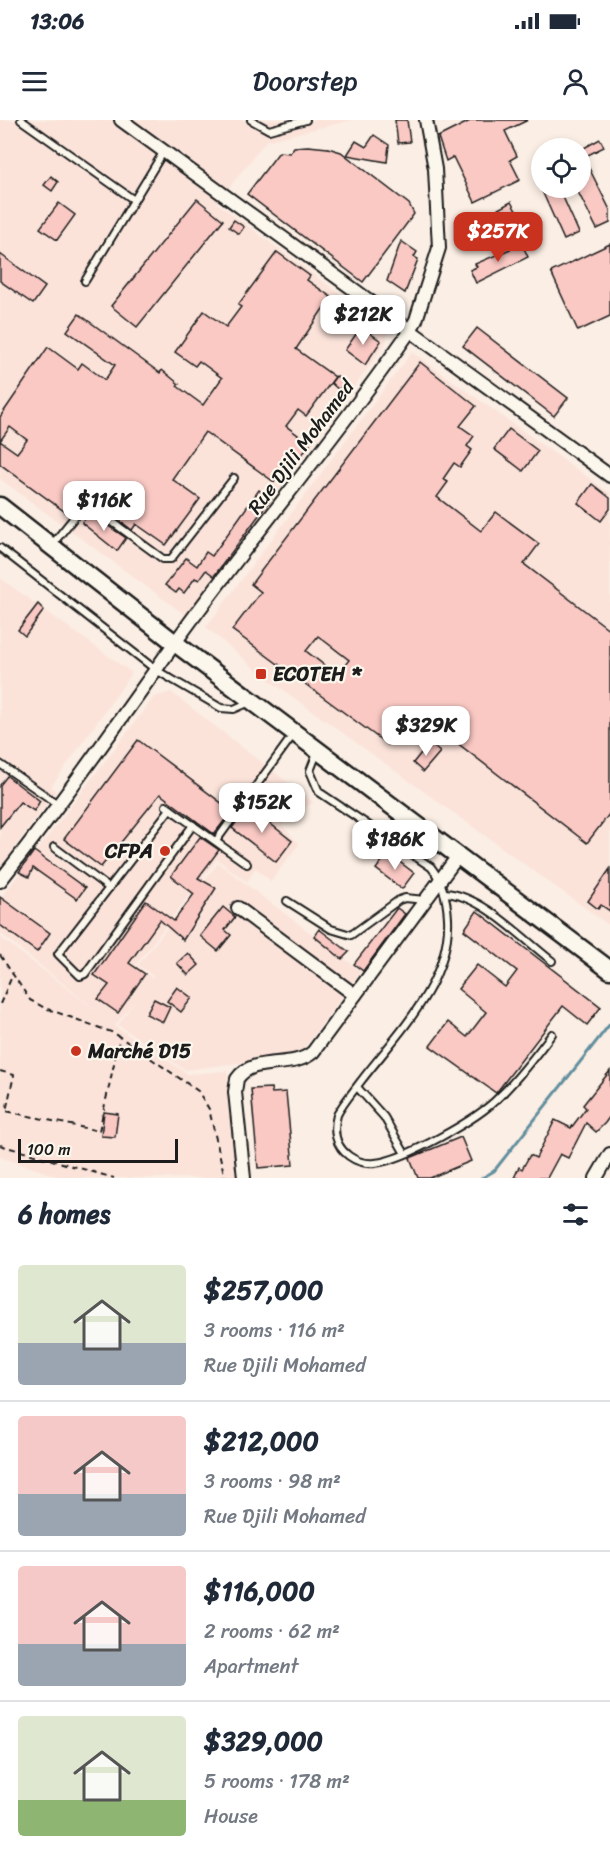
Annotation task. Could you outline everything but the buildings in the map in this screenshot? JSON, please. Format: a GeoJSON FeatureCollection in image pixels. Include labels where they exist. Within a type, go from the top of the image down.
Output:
{"type":"FeatureCollection","features":[{"type":"Feature","properties":{"kind":"main road"},"geometry":{"type":"LineString","coordinates":[[0,506],[175,643],[610,970]]}},
{"type":"Feature","properties":{"kind":"street"},"geometry":{"type":"LineString","coordinates":[[122,120],[409,332],[610,476]]}},
{"type":"Feature","properties":{"kind":"street","name":"Rue Djili Mohamed"},"geometry":{"type":"LineString","coordinates":[[0,881],[59,806],[175,643],[358,406],[416,320],[439,248],[435,169],[426,120]]}},
{"type":"Feature","properties":{"kind":"street"},"geometry":{"type":"LineString","coordinates":[[244,1178],[235,1092],[237,1079],[252,1066],[297,1061],[308,1056],[458,856]]}},
{"type":"Feature","properties":{"kind":"street"},"geometry":{"type":"LineString","coordinates":[[238,908],[355,995]]}},
{"type":"Feature","properties":{"kind":"street"},"geometry":{"type":"LineString","coordinates":[[596,1178],[610,1154]]}},
{"type":"Feature","properties":{"kind":"lane"},"geometry":{"type":"LineString","coordinates":[[21,120],[134,200]]}},
{"type":"Feature","properties":{"kind":"lane"},"geometry":{"type":"LineString","coordinates":[[251,120],[269,130],[306,120]]}},
{"type":"Feature","properties":{"kind":"lane"},"geometry":{"type":"LineString","coordinates":[[85,280],[164,151]]}},
{"type":"Feature","properties":{"kind":"lane"},"geometry":{"type":"LineString","coordinates":[[51,546],[84,505],[88,504],[163,559],[171,559],[234,478]]}},
{"type":"Feature","properties":{"kind":"lane"},"geometry":{"type":"LineString","coordinates":[[0,548],[156,670],[221,708],[240,707],[253,700]]}},
{"type":"Feature","properties":{"kind":"lane"},"geometry":{"type":"LineString","coordinates":[[216,841],[296,732]]}},
{"type":"Feature","properties":{"kind":"lane"},"geometry":{"type":"LineString","coordinates":[[319,750],[310,771],[319,792],[419,856],[441,879],[445,893],[448,938],[435,978],[406,1022],[340,1108],[335,1122],[336,1137],[343,1150],[355,1159],[370,1163],[404,1152],[483,1112],[516,1080],[552,1034]]}},
{"type":"Feature","properties":{"kind":"lane"},"geometry":{"type":"LineString","coordinates":[[0,764],[59,806]]}},
{"type":"Feature","properties":{"kind":"lane"},"geometry":{"type":"LineString","coordinates":[[193,825],[85,974],[80,976],[58,954],[168,807],[216,841],[247,864]]}},
{"type":"Feature","properties":{"kind":"lane"},"geometry":{"type":"LineString","coordinates":[[54,847],[109,888]]}},
{"type":"Feature","properties":{"kind":"lane"},"geometry":{"type":"LineString","coordinates":[[445,893],[464,896],[476,902],[552,961]]}},
{"type":"Feature","properties":{"kind":"lane"},"geometry":{"type":"LineString","coordinates":[[287,901],[331,929],[351,935],[399,900],[405,898],[425,900]]}},
{"type":"Feature","properties":{"kind":"lane"},"geometry":{"type":"LineString","coordinates":[[357,1087],[384,1118],[404,1152]]}},
{"type":"Feature","properties":{"kind":"path"},"geometry":{"type":"LineString","coordinates":[[0,955],[24,994],[37,1005],[120,1037],[201,1095],[209,1109],[225,1178]]}},
{"type":"Feature","properties":{"kind":"path"},"geometry":{"type":"LineString","coordinates":[[0,1004],[13,974]]}},
{"type":"Feature","properties":{"kind":"path"},"geometry":{"type":"LineString","coordinates":[[0,1071],[14,1075],[6,1111],[99,1131],[120,1037]]}},
{"type":"Feature","properties":{"kind":"path"},"geometry":{"type":"LineString","coordinates":[[0,1145],[114,1178]]}},
{"type":"Feature","properties":{"kind":"shaded area"},"geometry":{"type":"Polygon","coordinates":[[[0,120],[352,120],[266,141],[217,203],[379,323],[388,335],[385,344],[188,617],[0,479],[0,120]]]}},
{"type":"Feature","properties":{"kind":"shaded area"},"geometry":{"type":"Polygon","coordinates":[[[412,352],[610,493],[610,926],[261,674],[206,627],[412,352]]]}},
{"type":"Feature","properties":{"kind":"shaded area"},"geometry":{"type":"Polygon","coordinates":[[[0,578],[132,673],[51,787],[56,791],[0,868],[0,578]]]}},
{"type":"Feature","properties":{"kind":"shaded area"},"geometry":{"type":"Polygon","coordinates":[[[171,692],[313,802],[282,825],[299,844],[271,881],[255,868],[247,882],[217,859],[136,965],[152,978],[153,976],[138,965],[218,863],[361,971],[299,1055],[185,1070],[118,1025],[136,999],[115,1026],[188,1074],[227,1071],[240,1178],[62,1178],[0,1157],[0,937],[98,1012],[0,933],[0,899],[154,697],[171,692]]]}},
{"type":"Feature","properties":{"kind":"waterway"},"geometry":{"type":"LineString","coordinates":[[482,1178],[494,1171],[610,1024]]}},
{"type":"Feature","properties":{"kind":"place","name":"ECOTEH *"},"geometry":{"type":"Point","coordinates":[261,674]}},
{"type":"Feature","properties":{"kind":"place","name":"CFPA"},"geometry":{"type":"Point","coordinates":[165,851]}},
{"type":"Feature","properties":{"kind":"place","name":"Marché D15"},"geometry":{"type":"Point","coordinates":[76,1051]}}]}
